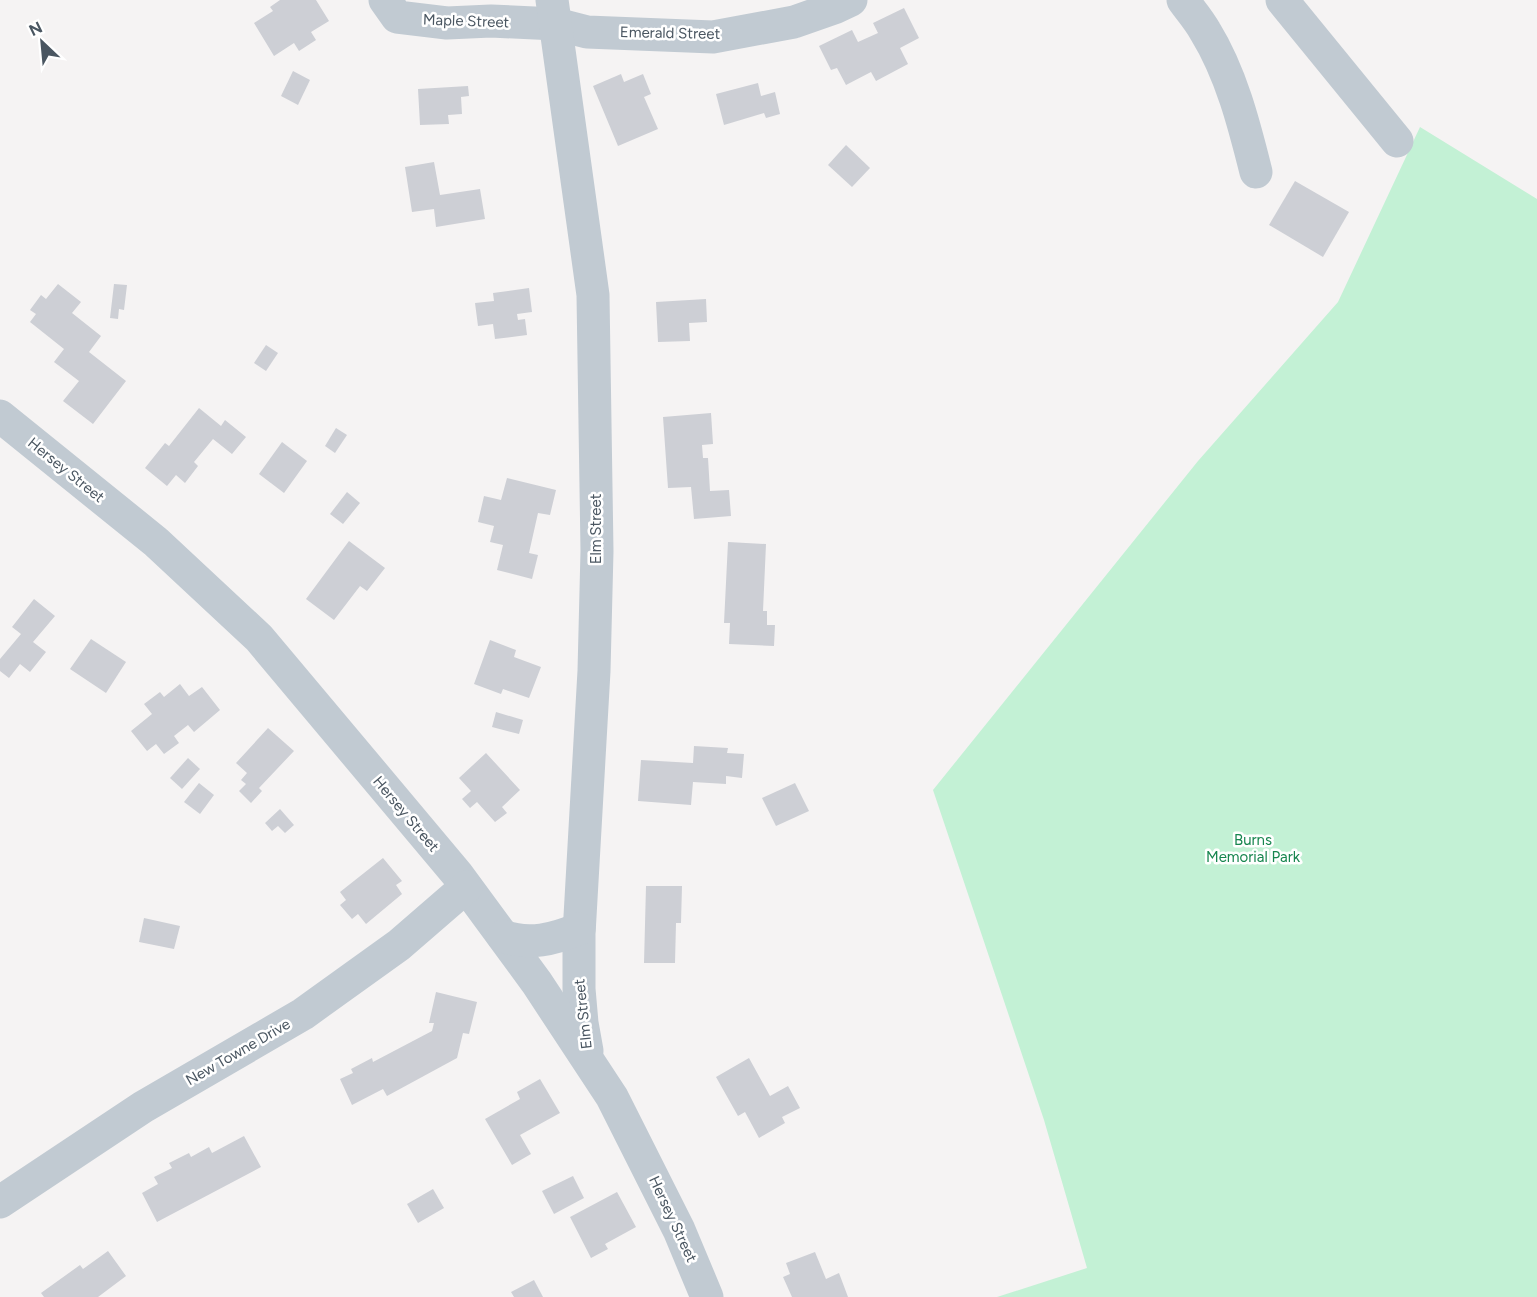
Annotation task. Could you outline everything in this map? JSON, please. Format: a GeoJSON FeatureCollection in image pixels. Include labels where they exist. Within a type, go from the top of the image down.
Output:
{"type":"FeatureCollection","features":[{"type":"Feature","properties":{"kind":"street","name":"Maple Street"},"geometry":{"type":"LineString","coordinates":[[385,0],[397,17],[447,23],[491,21],[554,12]]}},
{"type":"Feature","properties":{"kind":"street","name":"Emerald Street"},"geometry":{"type":"LineString","coordinates":[[554,12],[587,32],[713,37],[794,22],[834,9],[851,0]]}},
{"type":"Feature","properties":{"kind":"street"},"geometry":{"type":"LineString","coordinates":[[1183,0],[1205,30],[1222,64],[1244,123],[1256,172]]}},
{"type":"Feature","properties":{"kind":"street"},"geometry":{"type":"LineString","coordinates":[[1282,0],[1397,141]]}},
{"type":"Feature","properties":{"kind":"street","name":"Elm Street"},"geometry":{"type":"LineString","coordinates":[[554,12],[593,295],[597,551],[594,671],[579,929],[579,989],[588,1059]]}},
{"type":"Feature","properties":{"kind":"street","name":"Hersey Street"},"geometry":{"type":"LineString","coordinates":[[0,416],[156,542],[259,638],[466,887],[503,936],[612,1097],[679,1230],[707,1297]]}},
{"type":"Feature","properties":{"kind":"street","name":"New Towne Drive"},"geometry":{"type":"LineString","coordinates":[[0,1202],[143,1107],[303,1014],[390,952],[466,887]]}},
{"type":"Feature","properties":{"kind":"street"},"geometry":{"type":"LineString","coordinates":[[503,936],[526,942],[550,939],[579,929]]}},
{"type":"Feature","properties":{"kind":"green space","name":"Burns Memorial Park"},"geometry":{"type":"Polygon","coordinates":[[[1420,127],[1537,199],[1537,1297],[997,1297],[1087,1268],[1044,1120],[933,790],[1198,461],[1338,302],[1420,127]]]}},
{"type":"Feature","properties":{"kind":"building"},"geometry":{"type":"Polygon","coordinates":[[[280,0],[316,0],[329,21],[311,32],[316,40],[299,51],[294,43],[274,56],[254,23],[273,11],[270,7],[280,0]]]}},
{"type":"Feature","properties":{"kind":"building"},"geometry":{"type":"Polygon","coordinates":[[[904,8],[919,38],[900,48],[908,64],[876,81],[871,72],[846,85],[837,68],[831,70],[819,46],[852,30],[858,42],[878,33],[873,23],[904,8]]]}},
{"type":"Feature","properties":{"kind":"building"},"geometry":{"type":"Polygon","coordinates":[[[293,71],[310,80],[298,105],[281,96],[293,71]]]}},
{"type":"Feature","properties":{"kind":"building"},"geometry":{"type":"Polygon","coordinates":[[[621,74],[624,82],[643,74],[651,94],[644,97],[658,129],[618,146],[593,86],[621,74]]]}},
{"type":"Feature","properties":{"kind":"building"},"geometry":{"type":"Polygon","coordinates":[[[758,83],[761,96],[775,92],[780,114],[766,118],[764,113],[724,125],[716,94],[758,83]]]}},
{"type":"Feature","properties":{"kind":"building"},"geometry":{"type":"Polygon","coordinates":[[[468,86],[469,96],[461,97],[462,114],[448,115],[449,124],[420,125],[418,89],[468,86]]]}},
{"type":"Feature","properties":{"kind":"building"},"geometry":{"type":"Polygon","coordinates":[[[846,145],[870,168],[852,187],[828,165],[846,145]]]}},
{"type":"Feature","properties":{"kind":"building"},"geometry":{"type":"Polygon","coordinates":[[[434,162],[440,195],[480,189],[485,219],[436,227],[434,209],[412,212],[405,167],[434,162]]]}},
{"type":"Feature","properties":{"kind":"building"},"geometry":{"type":"Polygon","coordinates":[[[1295,181],[1349,212],[1323,257],[1269,225],[1295,181]]]}},
{"type":"Feature","properties":{"kind":"building"},"geometry":{"type":"Polygon","coordinates":[[[58,284],[81,302],[72,313],[101,336],[89,352],[126,381],[93,424],[63,401],[79,381],[54,362],[64,349],[30,322],[36,314],[30,310],[41,295],[46,299],[58,284]]]}},
{"type":"Feature","properties":{"kind":"building"},"geometry":{"type":"Polygon","coordinates":[[[114,284],[127,285],[124,310],[119,309],[118,319],[110,318],[114,284]]]}},
{"type":"Feature","properties":{"kind":"building"},"geometry":{"type":"Polygon","coordinates":[[[529,288],[532,312],[517,314],[518,320],[525,319],[527,335],[495,339],[493,324],[478,326],[475,303],[494,301],[493,293],[529,288]]]}},
{"type":"Feature","properties":{"kind":"building"},"geometry":{"type":"Polygon","coordinates":[[[706,299],[707,322],[689,323],[690,341],[658,342],[656,302],[706,299]]]}},
{"type":"Feature","properties":{"kind":"building"},"geometry":{"type":"Polygon","coordinates":[[[266,345],[278,353],[266,371],[254,363],[266,345]]]}},
{"type":"Feature","properties":{"kind":"building"},"geometry":{"type":"Polygon","coordinates":[[[199,408],[221,426],[225,420],[246,437],[232,454],[213,439],[194,462],[198,466],[185,483],[176,475],[167,486],[145,468],[165,443],[169,446],[199,408]]]}},
{"type":"Feature","properties":{"kind":"building"},"geometry":{"type":"Polygon","coordinates":[[[711,413],[713,444],[702,445],[703,458],[708,458],[710,491],[729,490],[731,516],[694,519],[691,487],[668,488],[663,417],[711,413]]]}},
{"type":"Feature","properties":{"kind":"building"},"geometry":{"type":"Polygon","coordinates":[[[336,428],[347,435],[335,453],[325,446],[336,428]]]}},
{"type":"Feature","properties":{"kind":"building"},"geometry":{"type":"Polygon","coordinates":[[[282,442],[307,461],[284,493],[259,474],[282,442]]]}},
{"type":"Feature","properties":{"kind":"building"},"geometry":{"type":"Polygon","coordinates":[[[507,478],[556,490],[550,515],[538,513],[529,553],[538,555],[532,579],[497,570],[503,545],[490,542],[494,526],[478,522],[484,496],[501,500],[507,478]]]}},
{"type":"Feature","properties":{"kind":"building"},"geometry":{"type":"Polygon","coordinates":[[[347,492],[360,503],[343,524],[330,514],[347,492]]]}},
{"type":"Feature","properties":{"kind":"building"},"geometry":{"type":"Polygon","coordinates":[[[349,541],[385,568],[367,591],[360,586],[334,620],[306,599],[349,541]]]}},
{"type":"Feature","properties":{"kind":"building"},"geometry":{"type":"Polygon","coordinates":[[[728,542],[766,544],[763,611],[767,611],[767,625],[775,625],[774,646],[729,644],[730,623],[724,623],[728,542]]]}},
{"type":"Feature","properties":{"kind":"building"},"geometry":{"type":"Polygon","coordinates":[[[34,599],[55,616],[33,642],[46,652],[30,672],[20,664],[9,678],[0,671],[0,659],[21,634],[12,627],[34,599]]]}},
{"type":"Feature","properties":{"kind":"building"},"geometry":{"type":"Polygon","coordinates":[[[91,639],[126,662],[106,693],[70,669],[91,639]]]}},
{"type":"Feature","properties":{"kind":"building"},"geometry":{"type":"Polygon","coordinates":[[[490,640],[516,650],[514,657],[541,667],[529,698],[503,689],[501,694],[474,684],[490,640]]]}},
{"type":"Feature","properties":{"kind":"building"},"geometry":{"type":"Polygon","coordinates":[[[180,684],[189,696],[202,687],[220,710],[194,732],[188,725],[174,736],[179,743],[164,754],[156,744],[147,751],[131,731],[152,714],[144,704],[160,692],[164,697],[180,684]]]}},
{"type":"Feature","properties":{"kind":"building"},"geometry":{"type":"Polygon","coordinates":[[[496,712],[523,720],[519,734],[492,727],[496,712]]]}},
{"type":"Feature","properties":{"kind":"building"},"geometry":{"type":"Polygon","coordinates":[[[268,728],[294,751],[259,788],[262,791],[251,803],[239,791],[246,784],[241,780],[247,773],[236,763],[268,728]]]}},
{"type":"Feature","properties":{"kind":"building"},"geometry":{"type":"Polygon","coordinates":[[[694,746],[728,748],[727,753],[744,754],[742,778],[726,776],[726,784],[693,782],[691,805],[638,801],[641,760],[693,763],[694,746]]]}},
{"type":"Feature","properties":{"kind":"building"},"geometry":{"type":"Polygon","coordinates":[[[486,753],[520,790],[502,807],[507,813],[495,822],[477,802],[470,808],[462,799],[471,791],[459,778],[486,753]]]}},
{"type":"Feature","properties":{"kind":"building"},"geometry":{"type":"Polygon","coordinates":[[[188,758],[200,769],[182,789],[170,778],[188,758]]]}},
{"type":"Feature","properties":{"kind":"building"},"geometry":{"type":"Polygon","coordinates":[[[199,783],[214,795],[200,814],[184,802],[199,783]]]}},
{"type":"Feature","properties":{"kind":"building"},"geometry":{"type":"Polygon","coordinates":[[[795,783],[809,811],[776,826],[762,798],[795,783]]]}},
{"type":"Feature","properties":{"kind":"building"},"geometry":{"type":"Polygon","coordinates":[[[280,809],[294,825],[285,833],[278,826],[272,831],[265,823],[280,809]]]}},
{"type":"Feature","properties":{"kind":"building"},"geometry":{"type":"Polygon","coordinates":[[[383,858],[402,881],[396,885],[402,894],[366,924],[358,914],[352,919],[340,905],[346,900],[340,892],[383,858]]]}},
{"type":"Feature","properties":{"kind":"building"},"geometry":{"type":"Polygon","coordinates":[[[646,886],[682,886],[681,923],[676,923],[675,963],[644,963],[646,886]]]}},
{"type":"Feature","properties":{"kind":"building"},"geometry":{"type":"Polygon","coordinates":[[[144,918],[180,926],[174,949],[139,942],[144,918]]]}},
{"type":"Feature","properties":{"kind":"building"},"geometry":{"type":"Polygon","coordinates":[[[436,992],[477,1002],[469,1034],[463,1033],[457,1058],[387,1096],[383,1089],[352,1105],[340,1079],[353,1073],[351,1069],[372,1058],[373,1062],[432,1031],[434,1023],[429,1023],[436,992]]]}},
{"type":"Feature","properties":{"kind":"building"},"geometry":{"type":"Polygon","coordinates":[[[749,1058],[770,1096],[788,1086],[800,1108],[782,1117],[785,1123],[759,1138],[745,1112],[738,1116],[716,1077],[749,1058]]]}},
{"type":"Feature","properties":{"kind":"building"},"geometry":{"type":"Polygon","coordinates":[[[540,1079],[560,1113],[520,1135],[531,1154],[512,1165],[485,1119],[520,1099],[517,1092],[540,1079]]]}},
{"type":"Feature","properties":{"kind":"building"},"geometry":{"type":"Polygon","coordinates":[[[244,1136],[261,1167],[157,1222],[142,1193],[158,1184],[154,1177],[172,1168],[169,1163],[189,1153],[191,1157],[209,1147],[212,1153],[244,1136]]]}},
{"type":"Feature","properties":{"kind":"building"},"geometry":{"type":"Polygon","coordinates":[[[573,1176],[584,1198],[554,1214],[542,1191],[573,1176]]]}},
{"type":"Feature","properties":{"kind":"building"},"geometry":{"type":"Polygon","coordinates":[[[433,1189],[444,1208],[418,1223],[407,1204],[433,1189]]]}},
{"type":"Feature","properties":{"kind":"building"},"geometry":{"type":"Polygon","coordinates":[[[617,1192],[636,1227],[605,1244],[608,1249],[591,1258],[570,1217],[617,1192]]]}},
{"type":"Feature","properties":{"kind":"building"},"geometry":{"type":"Polygon","coordinates":[[[108,1251],[126,1276],[98,1297],[44,1297],[41,1293],[80,1265],[83,1269],[108,1251]]]}},
{"type":"Feature","properties":{"kind":"building"},"geometry":{"type":"Polygon","coordinates":[[[815,1252],[826,1279],[839,1273],[848,1297],[792,1297],[783,1277],[790,1274],[786,1263],[815,1252]]]}},
{"type":"Feature","properties":{"kind":"building"},"geometry":{"type":"Polygon","coordinates":[[[534,1280],[543,1297],[514,1297],[511,1292],[534,1280]]]}}]}
